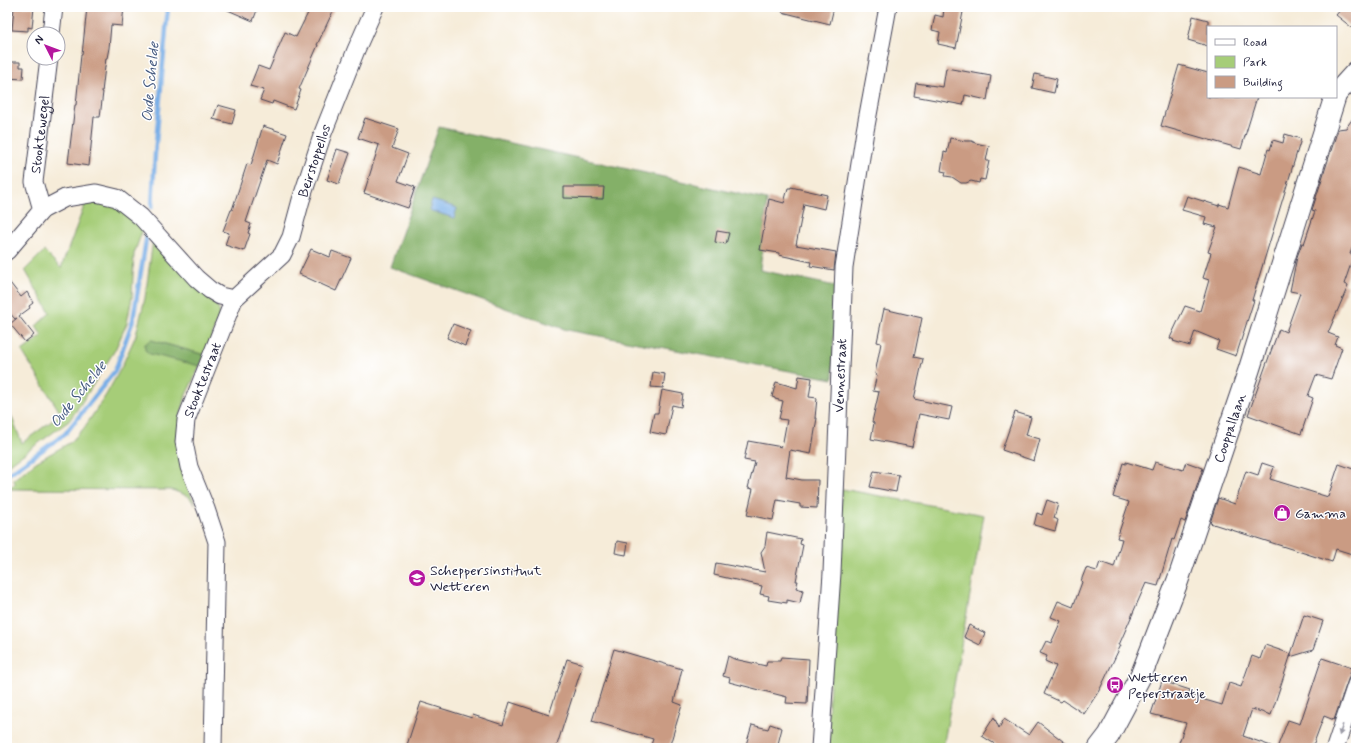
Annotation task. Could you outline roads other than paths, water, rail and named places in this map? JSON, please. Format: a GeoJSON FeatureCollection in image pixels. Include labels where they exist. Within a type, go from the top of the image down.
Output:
{"type":"FeatureCollection","features":[{"type":"Feature","properties":{"kind":"street"},"geometry":{"type":"LineString","coordinates":[[52,26],[54,7]]}},
{"type":"Feature","properties":{"kind":"street","name":"Beirstoppellos"},"geometry":{"type":"LineString","coordinates":[[234,299],[282,255],[292,237],[301,200],[323,133],[375,7]]}},
{"type":"Feature","properties":{"kind":"street","name":"Vennestraat"},"geometry":{"type":"LineString","coordinates":[[820,748],[832,573],[844,267],[865,131],[888,7]]}},
{"type":"Feature","properties":{"kind":"street","name":"Stooktewegel"},"geometry":{"type":"LineString","coordinates":[[42,210],[34,182],[47,66]]}},
{"type":"Feature","properties":{"kind":"street"},"geometry":{"type":"LineString","coordinates":[[1337,93],[1356,72]]}},
{"type":"Feature","properties":{"kind":"street","name":"Cooppallaan"},"geometry":{"type":"LineString","coordinates":[[1099,748],[1109,735],[1142,673],[1178,580],[1249,370],[1334,98]]}},
{"type":"Feature","properties":{"kind":"street"},"geometry":{"type":"LineString","coordinates":[[7,251],[42,210],[65,198],[96,193],[117,198],[141,217],[196,278],[220,296],[234,299]]}},
{"type":"Feature","properties":{"kind":"street","name":"Stooktestraat"},"geometry":{"type":"LineString","coordinates":[[213,748],[217,542],[206,509],[188,467],[184,442],[186,420],[234,299]]}},
{"type":"Feature","properties":{"kind":"street"},"geometry":{"type":"LineString","coordinates":[[1335,748],[1356,684]]}},
{"type":"Feature","properties":{"kind":"water"},"geometry":{"type":"Polygon","coordinates":[[[432,200],[457,208],[454,218],[429,210],[432,200]]]}},
{"type":"Feature","properties":{"kind":"waterway","name":"Oude Schelde"},"geometry":{"type":"LineString","coordinates":[[152,207],[155,154],[168,7]]}},
{"type":"Feature","properties":{"kind":"waterway","name":"Oude Schelde"},"geometry":{"type":"LineString","coordinates":[[7,475],[65,434],[115,371],[133,320],[147,234]]}},
{"type":"Feature","properties":{"kind":"place","name":"Gamma"},"geometry":{"type":"Point","coordinates":[1282,513]}},
{"type":"Feature","properties":{"kind":"place","name":"Scheppersinstituut Wetteren"},"geometry":{"type":"Point","coordinates":[417,578]}},
{"type":"Feature","properties":{"kind":"place","name":"Wetteren Peperstraatje"},"geometry":{"type":"Point","coordinates":[1115,685]}}]}
